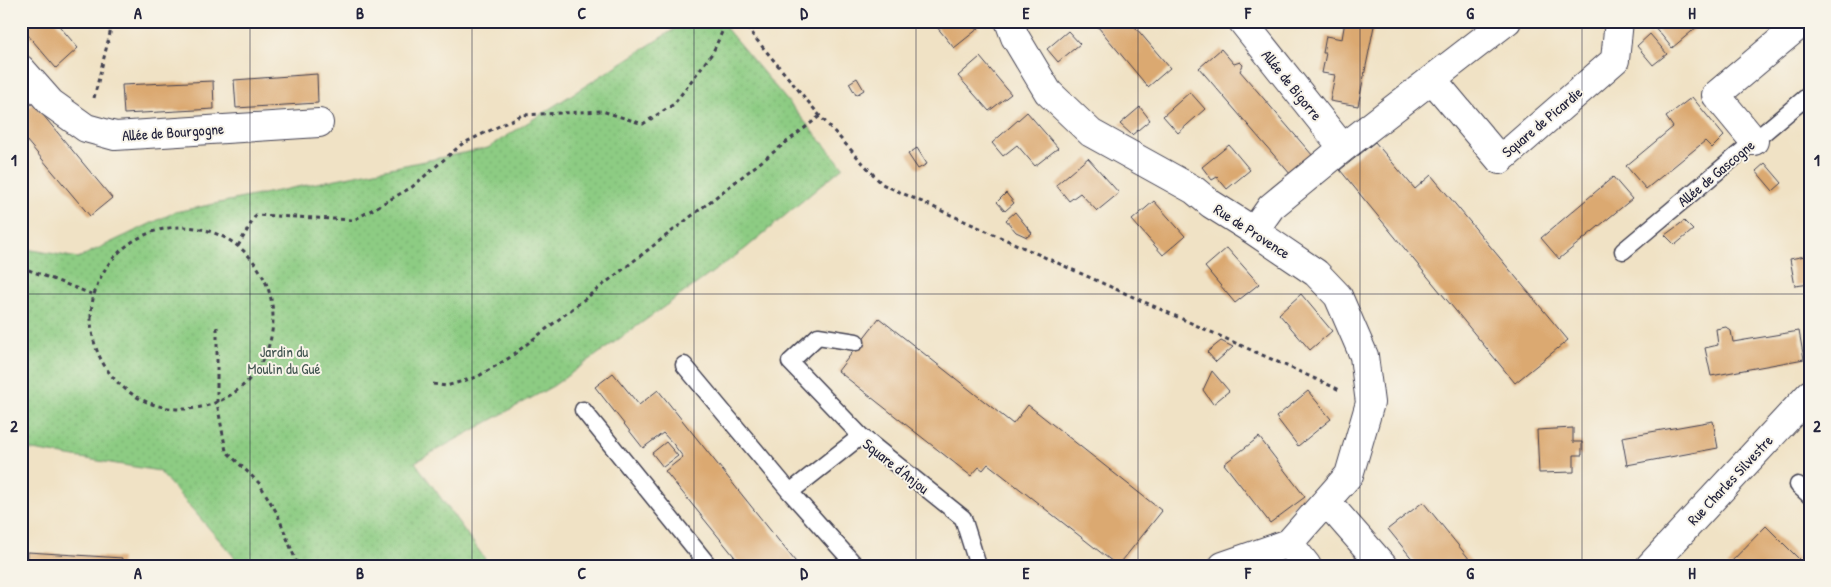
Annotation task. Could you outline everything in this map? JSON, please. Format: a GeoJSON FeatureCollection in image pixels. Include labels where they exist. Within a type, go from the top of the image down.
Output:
{"type":"FeatureCollection","features":[{"type":"Feature","properties":{"kind":"street","name":"Rue de Provence"},"geometry":{"type":"LineString","coordinates":[[1009,21],[1015,37],[1048,92],[1091,133],[1194,190],[1210,204],[1316,273],[1338,296],[1364,356],[1370,403],[1349,475],[1289,543]]}},
{"type":"Feature","properties":{"kind":"street","name":"Allée de Bigorre"},"geometry":{"type":"LineString","coordinates":[[1242,21],[1343,148]]}},
{"type":"Feature","properties":{"kind":"street"},"geometry":{"type":"LineString","coordinates":[[1254,231],[1271,207],[1343,148],[1507,21]]}},
{"type":"Feature","properties":{"kind":"street","name":"Square de Picardie"},"geometry":{"type":"LineString","coordinates":[[1432,79],[1500,160],[1615,60],[1620,21]]}},
{"type":"Feature","properties":{"kind":"street"},"geometry":{"type":"LineString","coordinates":[[1754,141],[1716,94],[1804,21]]}},
{"type":"Feature","properties":{"kind":"street","name":"Allée de Bourgogne"},"geometry":{"type":"LineString","coordinates":[[21,69],[50,103],[86,128],[114,136],[319,123]]}},
{"type":"Feature","properties":{"kind":"street","name":"Rue Charles Silvestre"},"geometry":{"type":"LineString","coordinates":[[1650,566],[1810,394]]}},
{"type":"Feature","properties":{"kind":"street"},"geometry":{"type":"LineString","coordinates":[[1326,501],[1383,566]]}},
{"type":"Feature","properties":{"kind":"street"},"geometry":{"type":"LineString","coordinates":[[1223,566],[1289,543],[1307,566]]}},
{"type":"Feature","properties":{"kind":"lane","name":"Allée de Gascogne"},"geometry":{"type":"LineString","coordinates":[[1622,251],[1810,94]]}},
{"type":"Feature","properties":{"kind":"lane"},"geometry":{"type":"LineString","coordinates":[[856,342],[818,336],[790,362],[861,436]]}},
{"type":"Feature","properties":{"kind":"lane"},"geometry":{"type":"LineString","coordinates":[[684,365],[790,492],[856,566]]}},
{"type":"Feature","properties":{"kind":"lane"},"geometry":{"type":"LineString","coordinates":[[582,410],[709,566]]}},
{"type":"Feature","properties":{"kind":"lane","name":"Square d'Anjou"},"geometry":{"type":"LineString","coordinates":[[790,492],[861,436],[963,518],[978,566]]}},
{"type":"Feature","properties":{"kind":"lane"},"geometry":{"type":"LineString","coordinates":[[1798,485],[1810,496]]}},
{"type":"Feature","properties":{"kind":"path"},"geometry":{"type":"LineString","coordinates":[[86,128],[113,21]]}},
{"type":"Feature","properties":{"kind":"path"},"geometry":{"type":"LineString","coordinates":[[238,246],[256,215],[354,220],[412,188],[462,144],[522,115],[602,111],[643,124],[674,104],[713,52],[727,21]]}},
{"type":"Feature","properties":{"kind":"path"},"geometry":{"type":"LineString","coordinates":[[741,21],[820,116],[882,184],[1370,403]]}},
{"type":"Feature","properties":{"kind":"path"},"geometry":{"type":"LineString","coordinates":[[434,384],[446,386],[476,377],[509,358],[820,116]]}},
{"type":"Feature","properties":{"kind":"path"},"geometry":{"type":"LineString","coordinates":[[179,227],[210,231],[238,246],[259,269],[272,298],[273,330],[263,360],[244,385],[218,402],[189,410],[160,407],[133,396],[112,377],[97,352],[91,324],[94,295],[106,269],[125,247],[150,233],[179,227]]}},
{"type":"Feature","properties":{"kind":"path"},"geometry":{"type":"LineString","coordinates":[[21,267],[94,295]]}},
{"type":"Feature","properties":{"kind":"path"},"geometry":{"type":"LineString","coordinates":[[217,327],[218,402],[226,451],[259,483],[278,513],[298,566]]}},
{"type":"Feature","properties":{"kind":"green space","name":"Jardin du Moulin du Gué"},"geometry":{"type":"Polygon","coordinates":[[[687,21],[720,21],[843,167],[745,249],[553,386],[415,462],[490,566],[242,566],[159,471],[21,448],[21,248],[78,258],[175,212],[488,148],[687,21]]]}},
{"type":"Feature","properties":{"kind":"building"},"geometry":{"type":"Polygon","coordinates":[[[21,21],[55,21],[78,48],[56,68],[21,27],[21,21]]]}},
{"type":"Feature","properties":{"kind":"building"},"geometry":{"type":"Polygon","coordinates":[[[618,21],[635,21],[635,23],[618,24],[618,21]]]}},
{"type":"Feature","properties":{"kind":"building"},"geometry":{"type":"Polygon","coordinates":[[[932,21],[974,21],[979,28],[954,48],[932,21]]]}},
{"type":"Feature","properties":{"kind":"building"},"geometry":{"type":"Polygon","coordinates":[[[1093,21],[1130,21],[1170,68],[1148,87],[1093,21]]]}},
{"type":"Feature","properties":{"kind":"building"},"geometry":{"type":"Polygon","coordinates":[[[1345,21],[1375,21],[1358,106],[1330,101],[1335,75],[1322,73],[1326,53],[1323,53],[1326,36],[1342,39],[1345,21]]]}},
{"type":"Feature","properties":{"kind":"building"},"geometry":{"type":"Polygon","coordinates":[[[1438,21],[1457,21],[1456,26],[1438,21]]]}},
{"type":"Feature","properties":{"kind":"building"},"geometry":{"type":"Polygon","coordinates":[[[1660,21],[1704,21],[1672,48],[1654,26],[1660,21]]]}},
{"type":"Feature","properties":{"kind":"building"},"geometry":{"type":"Polygon","coordinates":[[[1068,31],[1080,44],[1058,62],[1047,49],[1068,31]]]}},
{"type":"Feature","properties":{"kind":"building"},"geometry":{"type":"Polygon","coordinates":[[[1650,34],[1667,54],[1653,65],[1637,46],[1650,34]]]}},
{"type":"Feature","properties":{"kind":"building"},"geometry":{"type":"Polygon","coordinates":[[[1221,49],[1234,64],[1240,62],[1243,65],[1240,71],[1313,156],[1291,175],[1199,68],[1221,49]]]}},
{"type":"Feature","properties":{"kind":"building"},"geometry":{"type":"Polygon","coordinates":[[[980,57],[1011,94],[989,111],[958,76],[980,57]]]}},
{"type":"Feature","properties":{"kind":"building"},"geometry":{"type":"Polygon","coordinates":[[[317,74],[318,103],[236,108],[234,80],[317,74]]]}},
{"type":"Feature","properties":{"kind":"building"},"geometry":{"type":"Polygon","coordinates":[[[857,78],[864,90],[856,95],[849,83],[857,78]]]}},
{"type":"Feature","properties":{"kind":"building"},"geometry":{"type":"Polygon","coordinates":[[[213,81],[214,109],[124,114],[122,85],[213,81]]]}},
{"type":"Feature","properties":{"kind":"building"},"geometry":{"type":"Polygon","coordinates":[[[1190,92],[1205,109],[1178,133],[1163,116],[1190,92]]]}},
{"type":"Feature","properties":{"kind":"building"},"geometry":{"type":"Polygon","coordinates":[[[1692,97],[1724,136],[1712,148],[1705,141],[1646,189],[1626,166],[1673,127],[1666,117],[1692,97]]]}},
{"type":"Feature","properties":{"kind":"building"},"geometry":{"type":"Polygon","coordinates":[[[33,103],[112,198],[90,216],[21,134],[21,113],[33,103]]]}},
{"type":"Feature","properties":{"kind":"building"},"geometry":{"type":"Polygon","coordinates":[[[1140,107],[1150,120],[1132,135],[1120,124],[1140,107]]]}},
{"type":"Feature","properties":{"kind":"building"},"geometry":{"type":"Polygon","coordinates":[[[1027,112],[1058,148],[1035,166],[1017,145],[1003,156],[992,143],[1027,112]]]}},
{"type":"Feature","properties":{"kind":"building"},"geometry":{"type":"Polygon","coordinates":[[[1375,142],[1415,189],[1431,175],[1568,340],[1515,383],[1340,170],[1375,142]]]}},
{"type":"Feature","properties":{"kind":"building"},"geometry":{"type":"Polygon","coordinates":[[[1229,145],[1250,170],[1227,189],[1217,177],[1212,180],[1202,167],[1229,145]]]}},
{"type":"Feature","properties":{"kind":"building"},"geometry":{"type":"Polygon","coordinates":[[[917,148],[927,164],[918,169],[908,154],[917,148]]]}},
{"type":"Feature","properties":{"kind":"building"},"geometry":{"type":"Polygon","coordinates":[[[1088,158],[1119,193],[1097,211],[1080,193],[1069,201],[1056,185],[1088,158]]]}},
{"type":"Feature","properties":{"kind":"building"},"geometry":{"type":"Polygon","coordinates":[[[1765,163],[1782,183],[1773,191],[1756,171],[1765,163]]]}},
{"type":"Feature","properties":{"kind":"building"},"geometry":{"type":"Polygon","coordinates":[[[1613,177],[1632,199],[1559,259],[1541,238],[1613,177]]]}},
{"type":"Feature","properties":{"kind":"building"},"geometry":{"type":"Polygon","coordinates":[[[1006,193],[1014,203],[1005,211],[997,202],[1006,193]]]}},
{"type":"Feature","properties":{"kind":"building"},"geometry":{"type":"Polygon","coordinates":[[[1154,201],[1185,236],[1163,255],[1132,220],[1154,201]]]}},
{"type":"Feature","properties":{"kind":"building"},"geometry":{"type":"Polygon","coordinates":[[[1015,212],[1032,233],[1027,237],[1016,232],[1006,220],[1015,212]]]}},
{"type":"Feature","properties":{"kind":"building"},"geometry":{"type":"Polygon","coordinates":[[[1684,221],[1693,230],[1675,245],[1665,235],[1684,221]]]}},
{"type":"Feature","properties":{"kind":"building"},"geometry":{"type":"Polygon","coordinates":[[[1227,248],[1259,284],[1235,303],[1205,267],[1227,248]]]}},
{"type":"Feature","properties":{"kind":"building"},"geometry":{"type":"Polygon","coordinates":[[[1810,255],[1810,284],[1795,286],[1790,259],[1810,255]]]}},
{"type":"Feature","properties":{"kind":"building"},"geometry":{"type":"Polygon","coordinates":[[[1301,294],[1332,331],[1310,350],[1279,314],[1301,294]]]}},
{"type":"Feature","properties":{"kind":"building"},"geometry":{"type":"Polygon","coordinates":[[[879,318],[1013,424],[1028,405],[1162,511],[1118,566],[988,464],[983,470],[979,467],[971,476],[838,371],[879,318]]]}},
{"type":"Feature","properties":{"kind":"building"},"geometry":{"type":"Polygon","coordinates":[[[1726,327],[1731,331],[1733,342],[1799,331],[1804,359],[1711,376],[1705,348],[1718,345],[1716,329],[1726,327]]]}},
{"type":"Feature","properties":{"kind":"building"},"geometry":{"type":"Polygon","coordinates":[[[1221,341],[1233,347],[1216,362],[1207,352],[1221,341]]]}},
{"type":"Feature","properties":{"kind":"building"},"geometry":{"type":"Polygon","coordinates":[[[1212,371],[1229,391],[1213,404],[1203,390],[1212,371]]]}},
{"type":"Feature","properties":{"kind":"building"},"geometry":{"type":"Polygon","coordinates":[[[613,373],[639,405],[658,390],[799,566],[742,566],[665,471],[683,457],[674,445],[663,433],[643,448],[595,387],[613,373]]]}},
{"type":"Feature","properties":{"kind":"building"},"geometry":{"type":"Polygon","coordinates":[[[1308,391],[1331,419],[1298,446],[1276,417],[1308,391]]]}},
{"type":"Feature","properties":{"kind":"building"},"geometry":{"type":"Polygon","coordinates":[[[1713,421],[1718,448],[1627,465],[1622,437],[1713,421]]]}},
{"type":"Feature","properties":{"kind":"building"},"geometry":{"type":"Polygon","coordinates":[[[1573,428],[1573,442],[1582,442],[1582,455],[1574,455],[1574,472],[1539,473],[1537,430],[1573,428]]]}},
{"type":"Feature","properties":{"kind":"building"},"geometry":{"type":"Polygon","coordinates":[[[1259,437],[1305,497],[1270,523],[1224,464],[1259,437]]]}},
{"type":"Feature","properties":{"kind":"building"},"geometry":{"type":"Polygon","coordinates":[[[666,442],[678,456],[663,467],[652,453],[666,442]]]}},
{"type":"Feature","properties":{"kind":"building"},"geometry":{"type":"Polygon","coordinates":[[[1423,502],[1475,566],[1418,566],[1388,529],[1423,502]]]}},
{"type":"Feature","properties":{"kind":"building"},"geometry":{"type":"Polygon","coordinates":[[[1766,526],[1799,559],[1792,566],[1727,566],[1766,526]]]}},
{"type":"Feature","properties":{"kind":"building"},"geometry":{"type":"Polygon","coordinates":[[[28,552],[122,558],[121,566],[28,566],[28,552]]]}}]}
